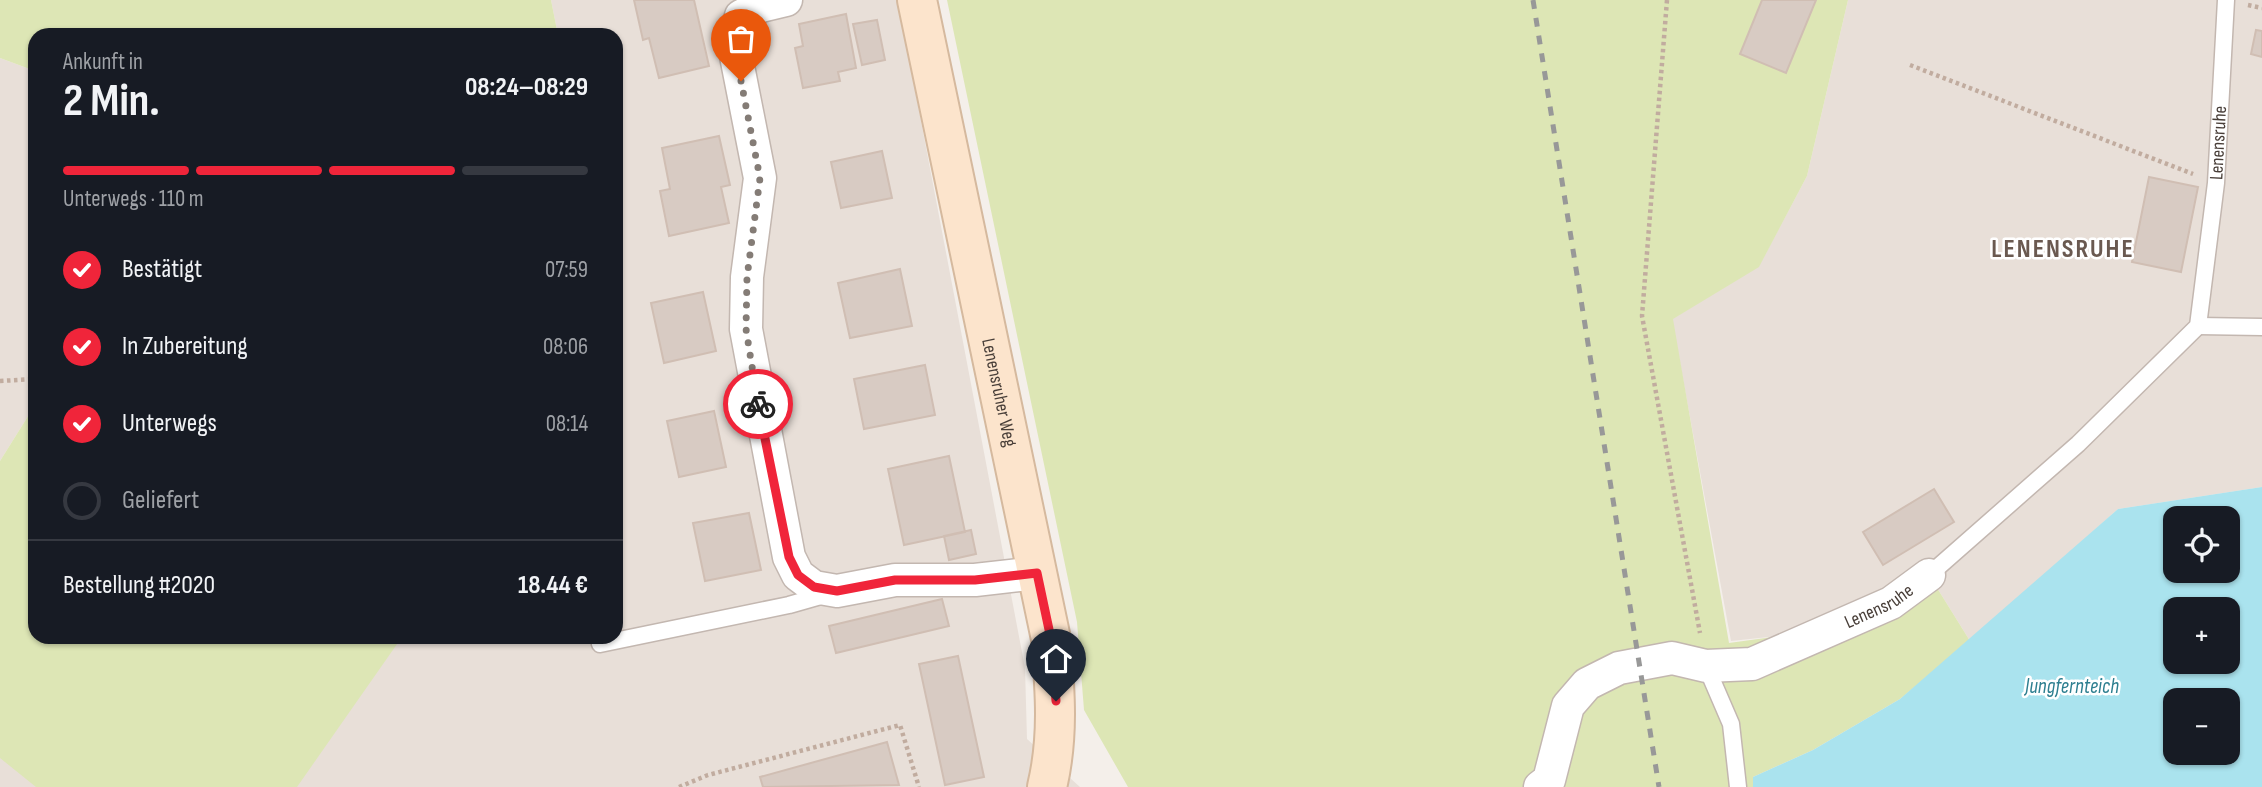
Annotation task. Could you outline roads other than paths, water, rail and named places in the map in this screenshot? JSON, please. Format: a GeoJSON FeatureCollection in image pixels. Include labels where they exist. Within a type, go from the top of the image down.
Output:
{"type":"FeatureCollection","features":[{"type":"Feature","properties":{"kind":"street"},"geometry":{"type":"LineString","coordinates":[[786,0],[761,5],[741,16],[735,40],[760,178],[747,277],[746,329],[789,557],[798,575],[814,587],[837,591],[895,580],[975,580],[1037,573]]}},
{"type":"Feature","properties":{"kind":"street","name":"Lenensruher Weg"},"geometry":{"type":"LineString","coordinates":[[917,0],[1051,639],[1056,701],[1055,754],[1048,787]]}},
{"type":"Feature","properties":{"kind":"street","name":"Lenensruhe"},"geometry":{"type":"LineString","coordinates":[[1540,787],[1549,779],[1568,706],[1587,684],[1619,668],[1672,658],[1706,666],[1752,664],[1891,603],[1929,575]]}},
{"type":"Feature","properties":{"kind":"lane","name":"Lenensruhe"},"geometry":{"type":"LineString","coordinates":[[1929,575],[2078,444],[2198,326],[2216,183],[2225,0]]}},
{"type":"Feature","properties":{"kind":"lane"},"geometry":{"type":"LineString","coordinates":[[2198,326],[2262,327]]}},
{"type":"Feature","properties":{"kind":"lane"},"geometry":{"type":"LineString","coordinates":[[623,639],[789,606],[837,591]]}},
{"type":"Feature","properties":{"kind":"lane"},"geometry":{"type":"LineString","coordinates":[[1706,666],[1731,724],[1738,787]]}},
{"type":"Feature","properties":{"kind":"water","name":"Jungfernteich"},"geometry":{"type":"Polygon","coordinates":[[[2262,487],[2262,787],[1753,787],[1753,777],[1813,750],[1900,699],[2118,509],[2262,487]]]}},
{"type":"Feature","properties":{"kind":"railway"},"geometry":{"type":"LineString","coordinates":[[1533,0],[1659,787]]}},
{"type":"Feature","properties":{"kind":"district","name":"LENENSRUHE"},"geometry":{"type":"Point","coordinates":[2063,249]}}]}
